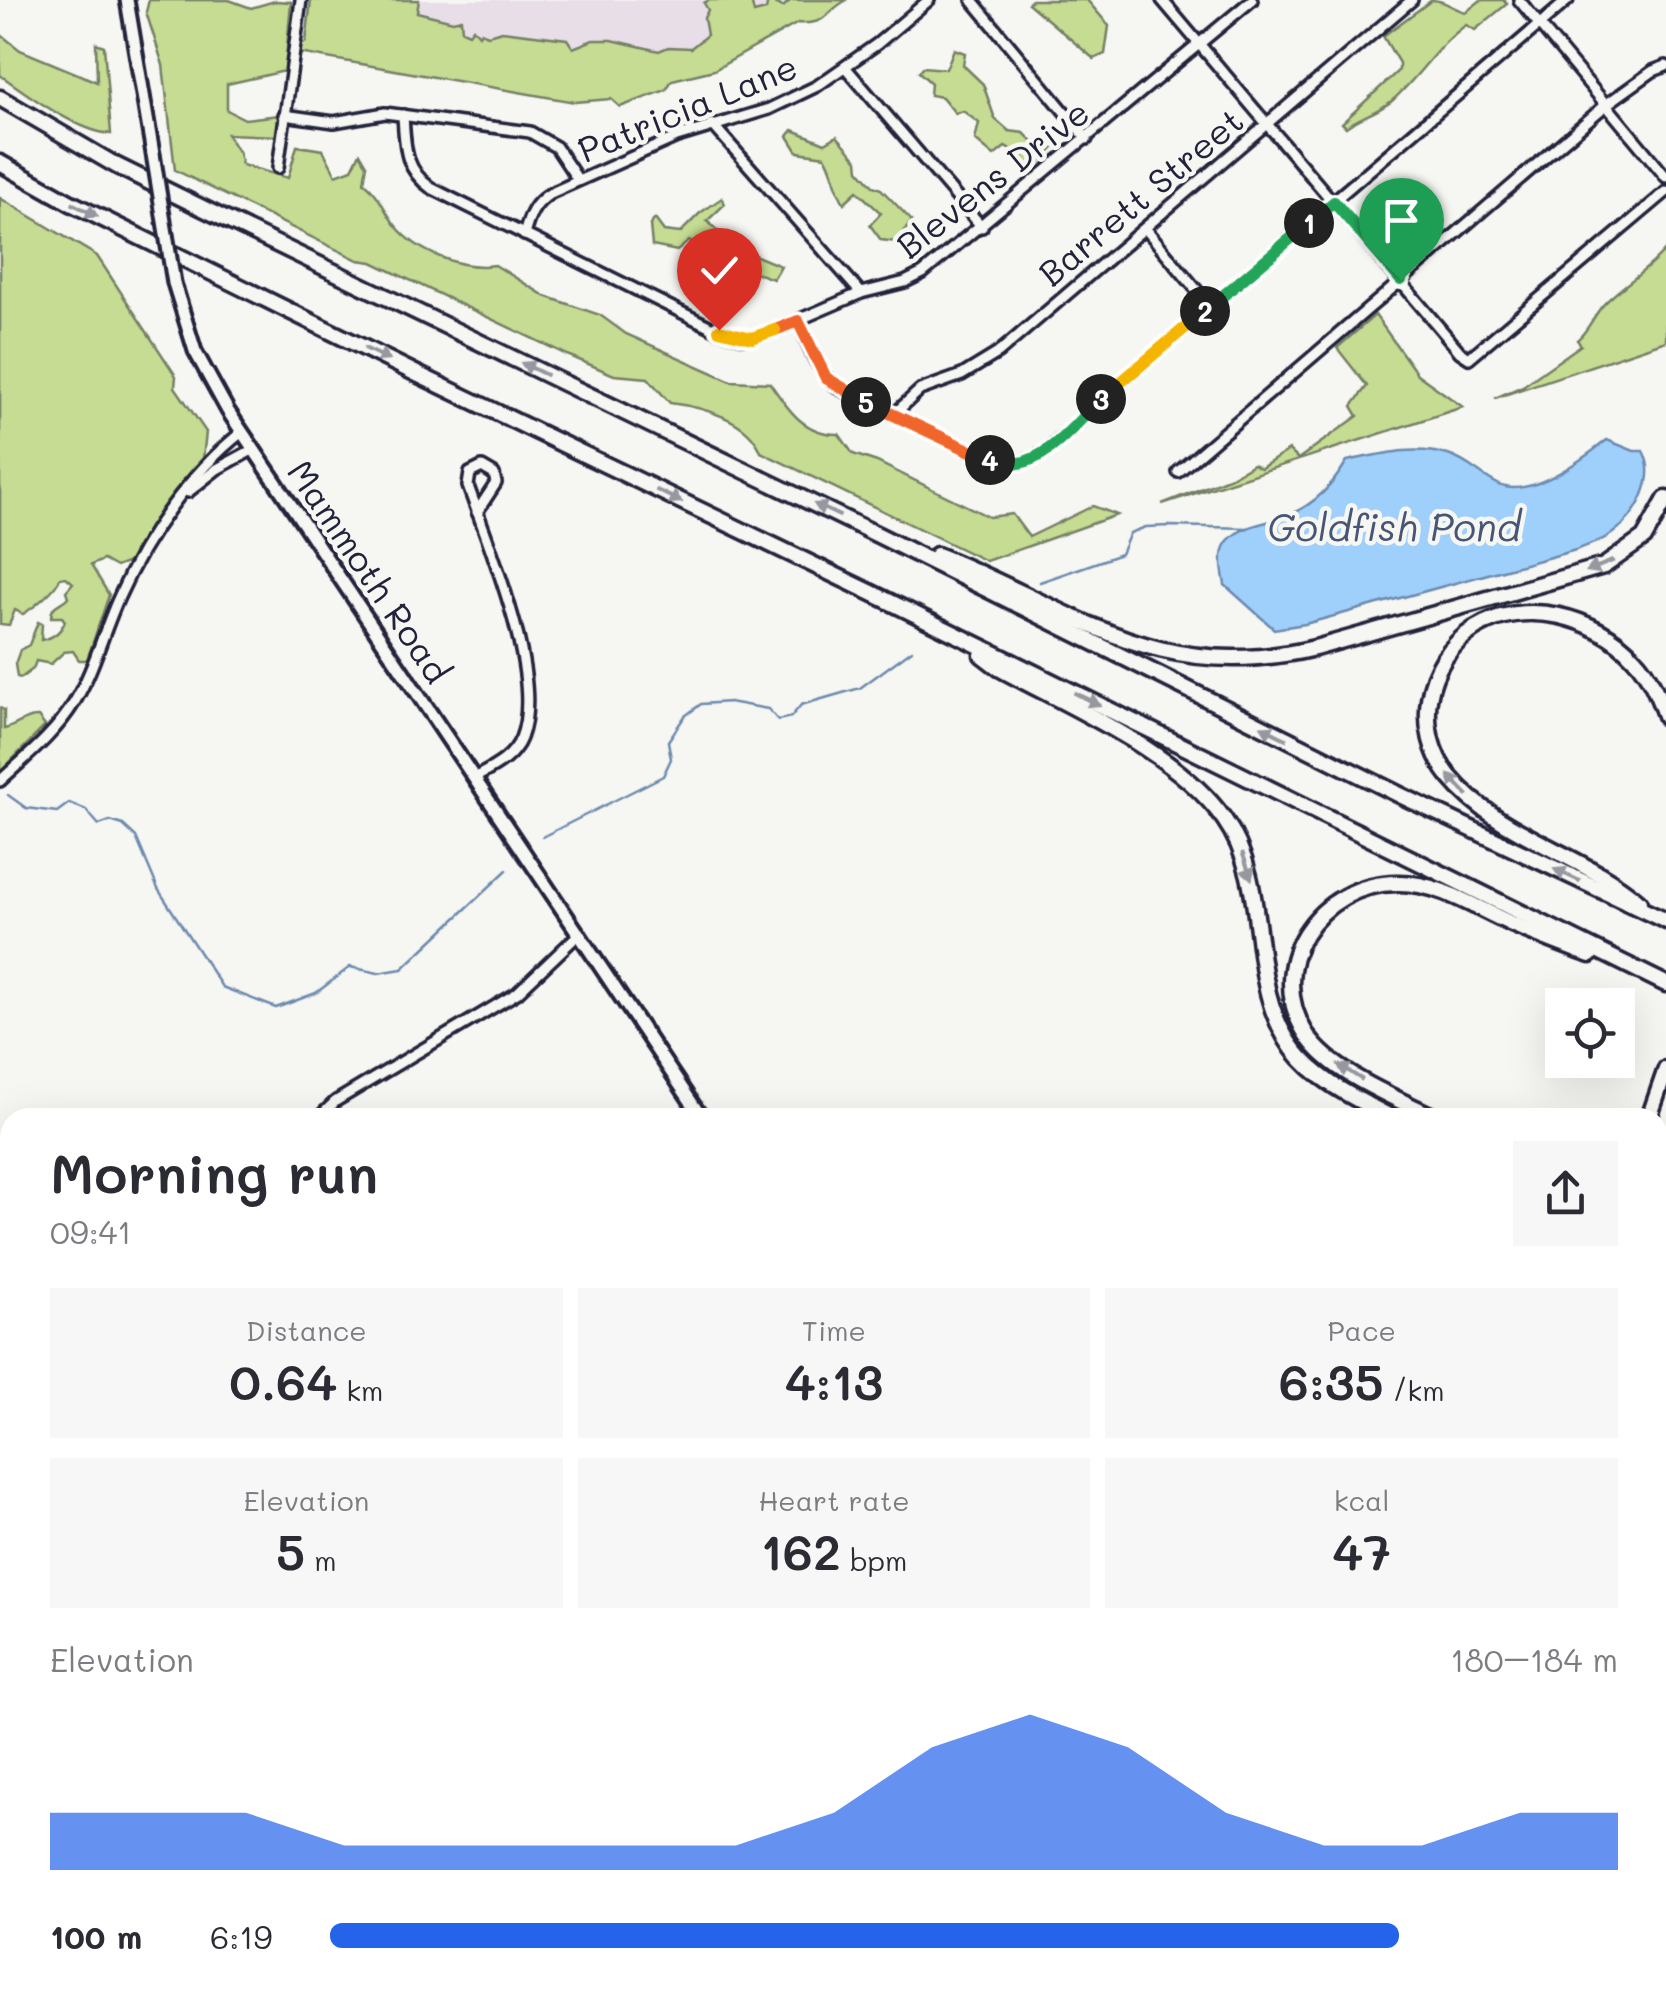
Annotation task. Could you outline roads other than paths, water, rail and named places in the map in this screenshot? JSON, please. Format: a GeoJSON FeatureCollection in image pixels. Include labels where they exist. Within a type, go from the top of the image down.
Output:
{"type":"FeatureCollection","features":[{"type":"Feature","properties":{"kind":"highway"},"geometry":{"type":"LineString","coordinates":[[0,98],[117,166],[878,535],[1402,796],[1661,918]]}},
{"type":"Feature","properties":{"kind":"highway"},"geometry":{"type":"LineString","coordinates":[[0,163],[176,256],[1660,981]]}},
{"type":"Feature","properties":{"kind":"highway"},"geometry":{"type":"LineString","coordinates":[[878,535],[959,564],[1141,646],[1190,657],[1241,660],[1315,648],[1604,566],[1644,538],[1666,499]]}},
{"type":"Feature","properties":{"kind":"highway"},"geometry":{"type":"LineString","coordinates":[[1661,918],[1611,880],[1504,821],[1458,786],[1432,747],[1427,706],[1441,664],[1451,649],[1474,629],[1507,616],[1544,614],[1592,627],[1623,647],[1646,673],[1666,718]]}},
{"type":"Feature","properties":{"kind":"highway"},"geometry":{"type":"LineString","coordinates":[[958,636],[999,668],[1150,752],[1202,793],[1235,837],[1251,876],[1268,990],[1276,1017],[1293,1049],[1324,1080],[1374,1108]]}},
{"type":"Feature","properties":{"kind":"highway"},"geometry":{"type":"LineString","coordinates":[[1416,1108],[1327,1057],[1308,1038],[1296,1014],[1296,954],[1307,925],[1335,901],[1369,886],[1400,882],[1441,890],[1595,957],[1621,961]]}},
{"type":"Feature","properties":{"kind":"highway"},"geometry":{"type":"LineString","coordinates":[[1652,1108],[1666,1069]]}},
{"type":"Feature","properties":{"kind":"main road","name":"Mammoth Road"},"geometry":{"type":"LineString","coordinates":[[126,0],[174,283],[195,350],[242,432],[695,1108]]}},
{"type":"Feature","properties":{"kind":"street"},"geometry":{"type":"LineString","coordinates":[[278,168],[300,0]]}},
{"type":"Feature","properties":{"kind":"street","name":"Patricia Lane"},"geometry":{"type":"LineString","coordinates":[[524,235],[530,215],[542,198],[712,124],[769,109],[846,68],[929,0]]}},
{"type":"Feature","properties":{"kind":"street"},"geometry":{"type":"LineString","coordinates":[[972,0],[1086,139]]}},
{"type":"Feature","properties":{"kind":"street"},"geometry":{"type":"LineString","coordinates":[[1162,0],[1469,358],[1666,192]]}},
{"type":"Feature","properties":{"kind":"street","name":"Blevens Drive"},"geometry":{"type":"LineString","coordinates":[[403,116],[405,155],[416,177],[439,193],[726,334],[752,338],[861,293],[916,276],[982,227],[1252,0]]}},
{"type":"Feature","properties":{"kind":"street","name":"Barrett Street"},"geometry":{"type":"LineString","coordinates":[[893,415],[920,390],[962,375],[998,353],[1412,0]]}},
{"type":"Feature","properties":{"kind":"street"},"geometry":{"type":"LineString","coordinates":[[1519,0],[1666,177]]}},
{"type":"Feature","properties":{"kind":"street"},"geometry":{"type":"LineString","coordinates":[[798,321],[826,378],[995,463],[1023,464],[1049,449],[1098,402],[1568,0]]}},
{"type":"Feature","properties":{"kind":"street"},"geometry":{"type":"LineString","coordinates":[[1178,472],[1607,104],[1666,66]]}},
{"type":"Feature","properties":{"kind":"street"},"geometry":{"type":"LineString","coordinates":[[846,68],[982,227]]}},
{"type":"Feature","properties":{"kind":"street"},"geometry":{"type":"LineString","coordinates":[[284,115],[334,122],[370,114],[403,116],[540,136],[556,147],[578,180]]}},
{"type":"Feature","properties":{"kind":"street"},"geometry":{"type":"LineString","coordinates":[[712,124],[861,293]]}},
{"type":"Feature","properties":{"kind":"street"},"geometry":{"type":"LineString","coordinates":[[1145,228],[1210,306]]}},
{"type":"Feature","properties":{"kind":"street"},"geometry":{"type":"LineString","coordinates":[[0,782],[48,736],[76,699],[127,579],[197,474],[242,432]]}},
{"type":"Feature","properties":{"kind":"street"},"geometry":{"type":"LineString","coordinates":[[179,501],[217,469],[254,449]]}},
{"type":"Feature","properties":{"kind":"street"},"geometry":{"type":"LineString","coordinates":[[476,777],[515,749],[526,724],[527,692],[507,600],[477,512],[467,481],[474,470],[482,467],[494,474],[496,483],[477,512]]}},
{"type":"Feature","properties":{"kind":"street"},"geometry":{"type":"LineString","coordinates":[[329,1108],[517,994],[580,933]]}},
{"type":"Feature","properties":{"kind":"water","name":"Goldfish Pond"},"geometry":{"type":"Polygon","coordinates":[[[1607,440],[1643,451],[1648,473],[1643,496],[1622,526],[1576,550],[1305,624],[1274,629],[1225,585],[1222,554],[1230,538],[1308,505],[1329,486],[1347,461],[1398,452],[1435,452],[1456,458],[1488,479],[1514,488],[1558,474],[1607,440]]]}},
{"type":"Feature","properties":{"kind":"waterway"},"geometry":{"type":"LineString","coordinates":[[1040,582],[1121,554],[1130,533],[1146,527],[1248,528]]}},
{"type":"Feature","properties":{"kind":"waterway"},"geometry":{"type":"LineString","coordinates":[[542,837],[663,776],[671,759],[668,741],[685,716],[701,704],[729,702],[768,709],[778,720],[791,717],[801,705],[860,688],[912,650]]}},
{"type":"Feature","properties":{"kind":"waterway"},"geometry":{"type":"LineString","coordinates":[[8,795],[26,808],[57,812],[69,803],[86,810],[99,825],[110,821],[123,825],[136,837],[158,889],[222,987],[276,1008],[316,993],[350,967],[378,973],[402,969],[507,870]]}}]}
